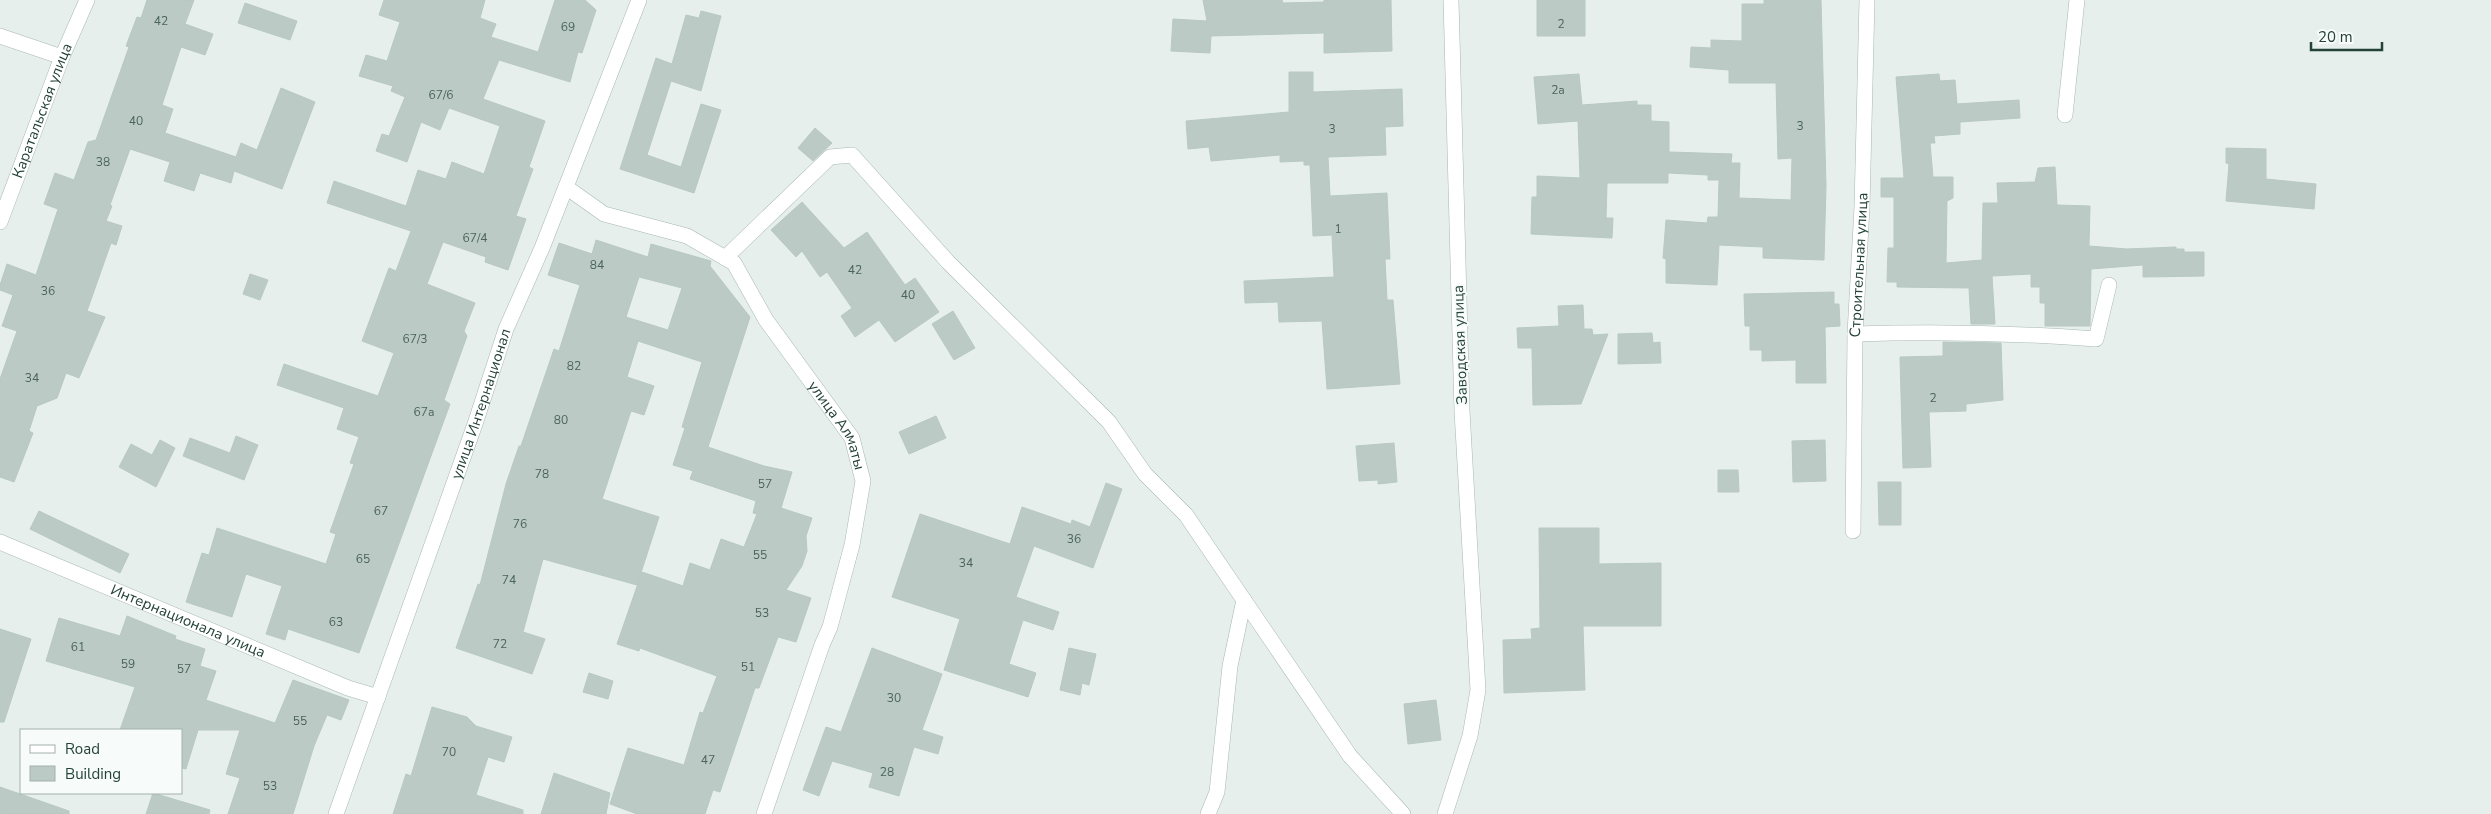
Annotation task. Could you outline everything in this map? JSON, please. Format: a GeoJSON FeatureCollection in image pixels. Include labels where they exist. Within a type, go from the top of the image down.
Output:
{"type":"FeatureCollection","features":[{"type":"Feature","properties":{"kind":"street","name":"Каратальская улица"},"geometry":{"type":"LineString","coordinates":[[0,222],[62,58],[87,0]]}},
{"type":"Feature","properties":{"kind":"street","name":"улица Интернационал"},"geometry":{"type":"LineString","coordinates":[[336,814],[475,424],[506,329],[566,187],[639,0]]}},
{"type":"Feature","properties":{"kind":"street","name":"Заводская улица"},"geometry":{"type":"LineString","coordinates":[[1445,814],[1470,736],[1478,690],[1462,411],[1451,0]]}},
{"type":"Feature","properties":{"kind":"street","name":"Строительная улица"},"geometry":{"type":"LineString","coordinates":[[1853,531],[1855,334],[1862,207],[1868,0]]}},
{"type":"Feature","properties":{"kind":"street"},"geometry":{"type":"LineString","coordinates":[[2065,116],[2077,0]]}},
{"type":"Feature","properties":{"kind":"street"},"geometry":{"type":"LineString","coordinates":[[0,36],[62,58]]}},
{"type":"Feature","properties":{"kind":"street"},"geometry":{"type":"LineString","coordinates":[[726,258],[830,157],[852,155],[948,262],[1109,422],[1145,474],[1186,515],[1350,756],[1403,814]]}},
{"type":"Feature","properties":{"kind":"street","name":"улица Алматы"},"geometry":{"type":"LineString","coordinates":[[566,187],[604,214],[687,236],[734,263],[766,320],[852,438],[863,482],[852,545],[830,627],[822,645],[764,814]]}},
{"type":"Feature","properties":{"kind":"street"},"geometry":{"type":"LineString","coordinates":[[1855,334],[1934,331],[2019,333],[2096,339],[2109,285]]}},
{"type":"Feature","properties":{"kind":"street","name":"Интернационала улица"},"geometry":{"type":"LineString","coordinates":[[0,542],[348,688],[378,697]]}},
{"type":"Feature","properties":{"kind":"street"},"geometry":{"type":"LineString","coordinates":[[1208,814],[1217,792],[1230,666],[1244,600]]}},
{"type":"Feature","properties":{"kind":"building"},"geometry":{"type":"Polygon","coordinates":[[[147,0],[194,0],[185,24],[213,34],[205,55],[181,47],[162,105],[173,109],[165,133],[236,157],[241,143],[257,150],[281,88],[315,102],[282,189],[234,171],[231,183],[200,173],[194,191],[164,181],[170,162],[130,149],[106,221],[122,226],[116,245],[111,243],[87,311],[105,317],[79,378],[66,373],[57,398],[37,406],[29,431],[33,433],[14,482],[0,477],[0,379],[17,331],[2,326],[13,295],[0,290],[0,285],[7,264],[36,275],[58,209],[44,204],[55,173],[74,180],[88,142],[96,140],[129,47],[126,46],[137,17],[141,18],[147,0]]]}},
{"type":"Feature","properties":{"kind":"building"},"geometry":{"type":"Polygon","coordinates":[[[384,0],[485,0],[480,18],[496,24],[491,37],[538,52],[555,0],[585,0],[596,10],[582,53],[578,52],[570,82],[499,60],[483,99],[545,121],[529,167],[533,169],[516,216],[526,219],[508,270],[485,262],[486,257],[443,242],[427,284],[475,303],[464,331],[467,336],[444,400],[450,404],[359,653],[288,629],[285,640],[266,634],[282,586],[246,574],[232,617],[186,602],[202,553],[209,555],[217,528],[326,564],[336,534],[330,532],[354,464],[350,463],[359,437],[337,429],[344,408],[277,385],[284,364],[378,396],[394,353],[362,341],[389,268],[396,271],[411,231],[327,203],[334,181],[406,206],[418,170],[446,179],[452,162],[484,174],[500,126],[449,108],[440,130],[421,122],[407,162],[376,151],[382,134],[389,136],[405,97],[391,91],[393,86],[359,76],[366,55],[387,61],[400,22],[379,15],[384,0]]]}},
{"type":"Feature","properties":{"kind":"building"},"geometry":{"type":"Polygon","coordinates":[[[1203,0],[1282,0],[1283,3],[1324,2],[1324,0],[1391,0],[1392,51],[1324,53],[1324,33],[1211,36],[1210,53],[1171,51],[1173,19],[1207,21],[1203,0]]]}},
{"type":"Feature","properties":{"kind":"building"},"geometry":{"type":"Polygon","coordinates":[[[1537,0],[1585,0],[1585,36],[1537,36],[1537,0]]]}},
{"type":"Feature","properties":{"kind":"building"},"geometry":{"type":"Polygon","coordinates":[[[1764,0],[1821,0],[1826,186],[1824,260],[1763,258],[1763,247],[1719,245],[1717,285],[1666,283],[1666,259],[1663,258],[1666,220],[1707,223],[1708,217],[1718,217],[1719,180],[1708,180],[1708,175],[1668,173],[1668,183],[1607,183],[1606,218],[1613,218],[1612,238],[1531,234],[1532,197],[1537,197],[1537,176],[1580,178],[1578,121],[1538,124],[1534,77],[1579,74],[1582,105],[1637,101],[1637,105],[1651,105],[1651,121],[1669,122],[1669,152],[1732,154],[1731,163],[1740,163],[1739,198],[1791,200],[1792,158],[1778,159],[1776,83],[1729,83],[1729,70],[1690,67],[1691,47],[1711,48],[1711,40],[1742,41],[1742,4],[1764,4],[1764,0]]]}},
{"type":"Feature","properties":{"kind":"building"},"geometry":{"type":"Polygon","coordinates":[[[245,3],[297,21],[290,40],[238,23],[245,3]]]}},
{"type":"Feature","properties":{"kind":"building"},"geometry":{"type":"Polygon","coordinates":[[[701,11],[721,16],[701,91],[671,81],[647,155],[681,167],[701,104],[721,110],[694,193],[620,169],[656,58],[672,64],[686,15],[699,18],[701,11]]]}},
{"type":"Feature","properties":{"kind":"building"},"geometry":{"type":"Polygon","coordinates":[[[1289,72],[1313,72],[1313,92],[1402,89],[1403,126],[1385,127],[1386,155],[1328,157],[1330,196],[1387,193],[1390,259],[1385,259],[1387,300],[1393,300],[1400,384],[1327,389],[1322,321],[1279,322],[1278,302],[1245,303],[1244,281],[1334,277],[1332,235],[1313,236],[1310,165],[1304,165],[1304,161],[1280,162],[1280,155],[1211,161],[1209,147],[1188,149],[1186,121],[1289,112],[1289,72]]]}},
{"type":"Feature","properties":{"kind":"building"},"geometry":{"type":"Polygon","coordinates":[[[1939,74],[1940,81],[1955,80],[1957,104],[2019,100],[2020,118],[1960,122],[1960,134],[1934,136],[1935,143],[1930,143],[1933,177],[1953,177],[1953,198],[1947,201],[1946,263],[1982,260],[1983,203],[1998,203],[1997,183],[2035,182],[2038,168],[2055,167],[2057,205],[2090,206],[2089,246],[2127,249],[2176,247],[2176,249],[2184,249],[2184,252],[2204,252],[2204,276],[2143,277],[2143,265],[2091,269],[2090,326],[2045,326],[2045,303],[2040,303],[2040,287],[2031,287],[2031,274],[1992,276],[1995,324],[1971,324],[1969,288],[1897,287],[1897,282],[1887,282],[1888,248],[1894,248],[1894,197],[1881,197],[1881,178],[1904,178],[1896,77],[1939,74]]]}},
{"type":"Feature","properties":{"kind":"building"},"geometry":{"type":"Polygon","coordinates":[[[815,128],[832,143],[813,161],[798,148],[815,128]]]}},
{"type":"Feature","properties":{"kind":"building"},"geometry":{"type":"Polygon","coordinates":[[[2226,148],[2266,149],[2266,179],[2316,184],[2314,209],[2226,201],[2229,164],[2226,163],[2226,148]]]}},
{"type":"Feature","properties":{"kind":"building"},"geometry":{"type":"Polygon","coordinates":[[[802,202],[844,248],[867,232],[905,285],[915,278],[939,312],[895,342],[879,320],[855,337],[841,316],[852,308],[827,272],[820,277],[802,251],[796,257],[771,230],[802,202]]]}},
{"type":"Feature","properties":{"kind":"building"},"geometry":{"type":"Polygon","coordinates":[[[596,240],[648,257],[651,244],[711,261],[710,266],[750,317],[708,447],[764,466],[792,472],[781,508],[812,518],[806,536],[807,551],[802,566],[786,590],[811,598],[796,642],[778,637],[759,688],[755,688],[720,792],[713,790],[705,814],[637,814],[610,804],[628,748],[684,765],[700,712],[703,713],[717,676],[640,648],[639,651],[617,644],[642,572],[683,586],[690,563],[710,570],[721,539],[744,547],[757,514],[753,513],[756,501],[690,479],[693,471],[673,465],[685,428],[682,427],[702,362],[638,341],[627,377],[654,386],[644,415],[631,411],[602,499],[659,517],[637,585],[543,559],[523,632],[545,639],[532,674],[456,648],[478,584],[480,585],[506,484],[554,349],[559,351],[580,285],[548,275],[559,243],[592,254],[596,240]],[[639,277],[626,317],[668,330],[682,288],[639,277]]]}},
{"type":"Feature","properties":{"kind":"building"},"geometry":{"type":"Polygon","coordinates":[[[250,274],[268,280],[260,300],[243,294],[250,274]]]}},
{"type":"Feature","properties":{"kind":"building"},"geometry":{"type":"Polygon","coordinates":[[[1834,292],[1834,304],[1839,304],[1840,326],[1825,327],[1826,383],[1796,383],[1796,360],[1762,361],[1762,350],[1750,350],[1750,326],[1745,326],[1744,294],[1834,292]]]}},
{"type":"Feature","properties":{"kind":"building"},"geometry":{"type":"Polygon","coordinates":[[[1583,305],[1584,329],[1592,329],[1593,335],[1608,334],[1581,404],[1533,405],[1532,348],[1518,348],[1517,328],[1559,326],[1558,306],[1583,305]]]}},
{"type":"Feature","properties":{"kind":"building"},"geometry":{"type":"Polygon","coordinates":[[[953,311],[975,348],[954,360],[932,324],[953,311]]]}},
{"type":"Feature","properties":{"kind":"building"},"geometry":{"type":"Polygon","coordinates":[[[1652,333],[1653,343],[1660,342],[1661,363],[1618,364],[1618,334],[1652,333]]]}},
{"type":"Feature","properties":{"kind":"building"},"geometry":{"type":"Polygon","coordinates":[[[1943,342],[2001,343],[2003,400],[1966,404],[1966,411],[1929,412],[1931,467],[1903,468],[1900,357],[1943,356],[1943,342]]]}},
{"type":"Feature","properties":{"kind":"building"},"geometry":{"type":"Polygon","coordinates":[[[936,416],[946,438],[909,454],[899,432],[936,416]]]}},
{"type":"Feature","properties":{"kind":"building"},"geometry":{"type":"Polygon","coordinates":[[[236,436],[258,445],[244,480],[183,456],[190,438],[230,453],[236,436]]]}},
{"type":"Feature","properties":{"kind":"building"},"geometry":{"type":"Polygon","coordinates":[[[160,440],[175,448],[156,487],[119,467],[131,444],[152,455],[160,440]]]}},
{"type":"Feature","properties":{"kind":"building"},"geometry":{"type":"Polygon","coordinates":[[[1825,440],[1826,481],[1793,482],[1792,441],[1825,440]]]}},
{"type":"Feature","properties":{"kind":"building"},"geometry":{"type":"Polygon","coordinates":[[[1394,443],[1397,482],[1378,484],[1378,480],[1359,481],[1356,446],[1394,443]]]}},
{"type":"Feature","properties":{"kind":"building"},"geometry":{"type":"Polygon","coordinates":[[[1718,470],[1738,470],[1739,492],[1718,492],[1718,470]]]}},
{"type":"Feature","properties":{"kind":"building"},"geometry":{"type":"Polygon","coordinates":[[[1878,482],[1901,482],[1901,525],[1879,525],[1878,482]]]}},
{"type":"Feature","properties":{"kind":"building"},"geometry":{"type":"Polygon","coordinates":[[[1106,483],[1122,489],[1093,568],[1034,546],[1016,597],[1059,612],[1053,630],[1023,620],[1009,664],[1036,673],[1028,697],[944,670],[960,619],[892,597],[920,514],[1010,544],[1022,507],[1071,524],[1072,520],[1090,527],[1106,483]]]}},
{"type":"Feature","properties":{"kind":"building"},"geometry":{"type":"Polygon","coordinates":[[[39,511],[129,554],[120,573],[30,529],[39,511]]]}},
{"type":"Feature","properties":{"kind":"building"},"geometry":{"type":"Polygon","coordinates":[[[1539,528],[1599,528],[1599,564],[1661,563],[1661,626],[1583,626],[1585,690],[1504,693],[1503,640],[1532,639],[1531,629],[1540,628],[1539,528]]]}},
{"type":"Feature","properties":{"kind":"building"},"geometry":{"type":"Polygon","coordinates":[[[127,616],[176,636],[175,639],[205,649],[200,666],[216,671],[206,700],[275,723],[293,680],[349,700],[341,720],[327,715],[314,746],[293,814],[228,814],[240,778],[226,774],[240,730],[198,730],[186,769],[182,768],[182,729],[120,729],[135,687],[46,661],[59,618],[120,636],[127,616]]]}},
{"type":"Feature","properties":{"kind":"building"},"geometry":{"type":"Polygon","coordinates":[[[0,629],[31,639],[4,722],[0,722],[0,629]]]}},
{"type":"Feature","properties":{"kind":"building"},"geometry":{"type":"Polygon","coordinates":[[[872,648],[942,674],[922,730],[943,737],[938,754],[914,747],[899,796],[869,787],[873,773],[832,761],[819,796],[803,790],[826,727],[841,732],[872,648]]]}},
{"type":"Feature","properties":{"kind":"building"},"geometry":{"type":"Polygon","coordinates":[[[1069,648],[1096,654],[1089,685],[1082,683],[1080,695],[1060,690],[1069,648]]]}},
{"type":"Feature","properties":{"kind":"building"},"geometry":{"type":"Polygon","coordinates":[[[589,673],[613,681],[608,699],[583,692],[589,673]]]}},
{"type":"Feature","properties":{"kind":"building"},"geometry":{"type":"Polygon","coordinates":[[[1436,700],[1441,740],[1408,744],[1404,704],[1436,700]]]}},
{"type":"Feature","properties":{"kind":"building"},"geometry":{"type":"Polygon","coordinates":[[[432,707],[467,717],[476,726],[512,737],[504,762],[488,757],[476,795],[523,810],[523,814],[393,814],[406,774],[411,776],[432,707]]]}},
{"type":"Feature","properties":{"kind":"building"},"geometry":{"type":"Polygon","coordinates":[[[554,773],[610,793],[606,814],[541,814],[554,773]]]}},
{"type":"Feature","properties":{"kind":"building"},"geometry":{"type":"Polygon","coordinates":[[[0,787],[69,811],[69,814],[0,814],[0,787]]]}},
{"type":"Feature","properties":{"kind":"building"},"geometry":{"type":"Polygon","coordinates":[[[153,794],[210,810],[209,814],[146,814],[153,794]]]}}]}
